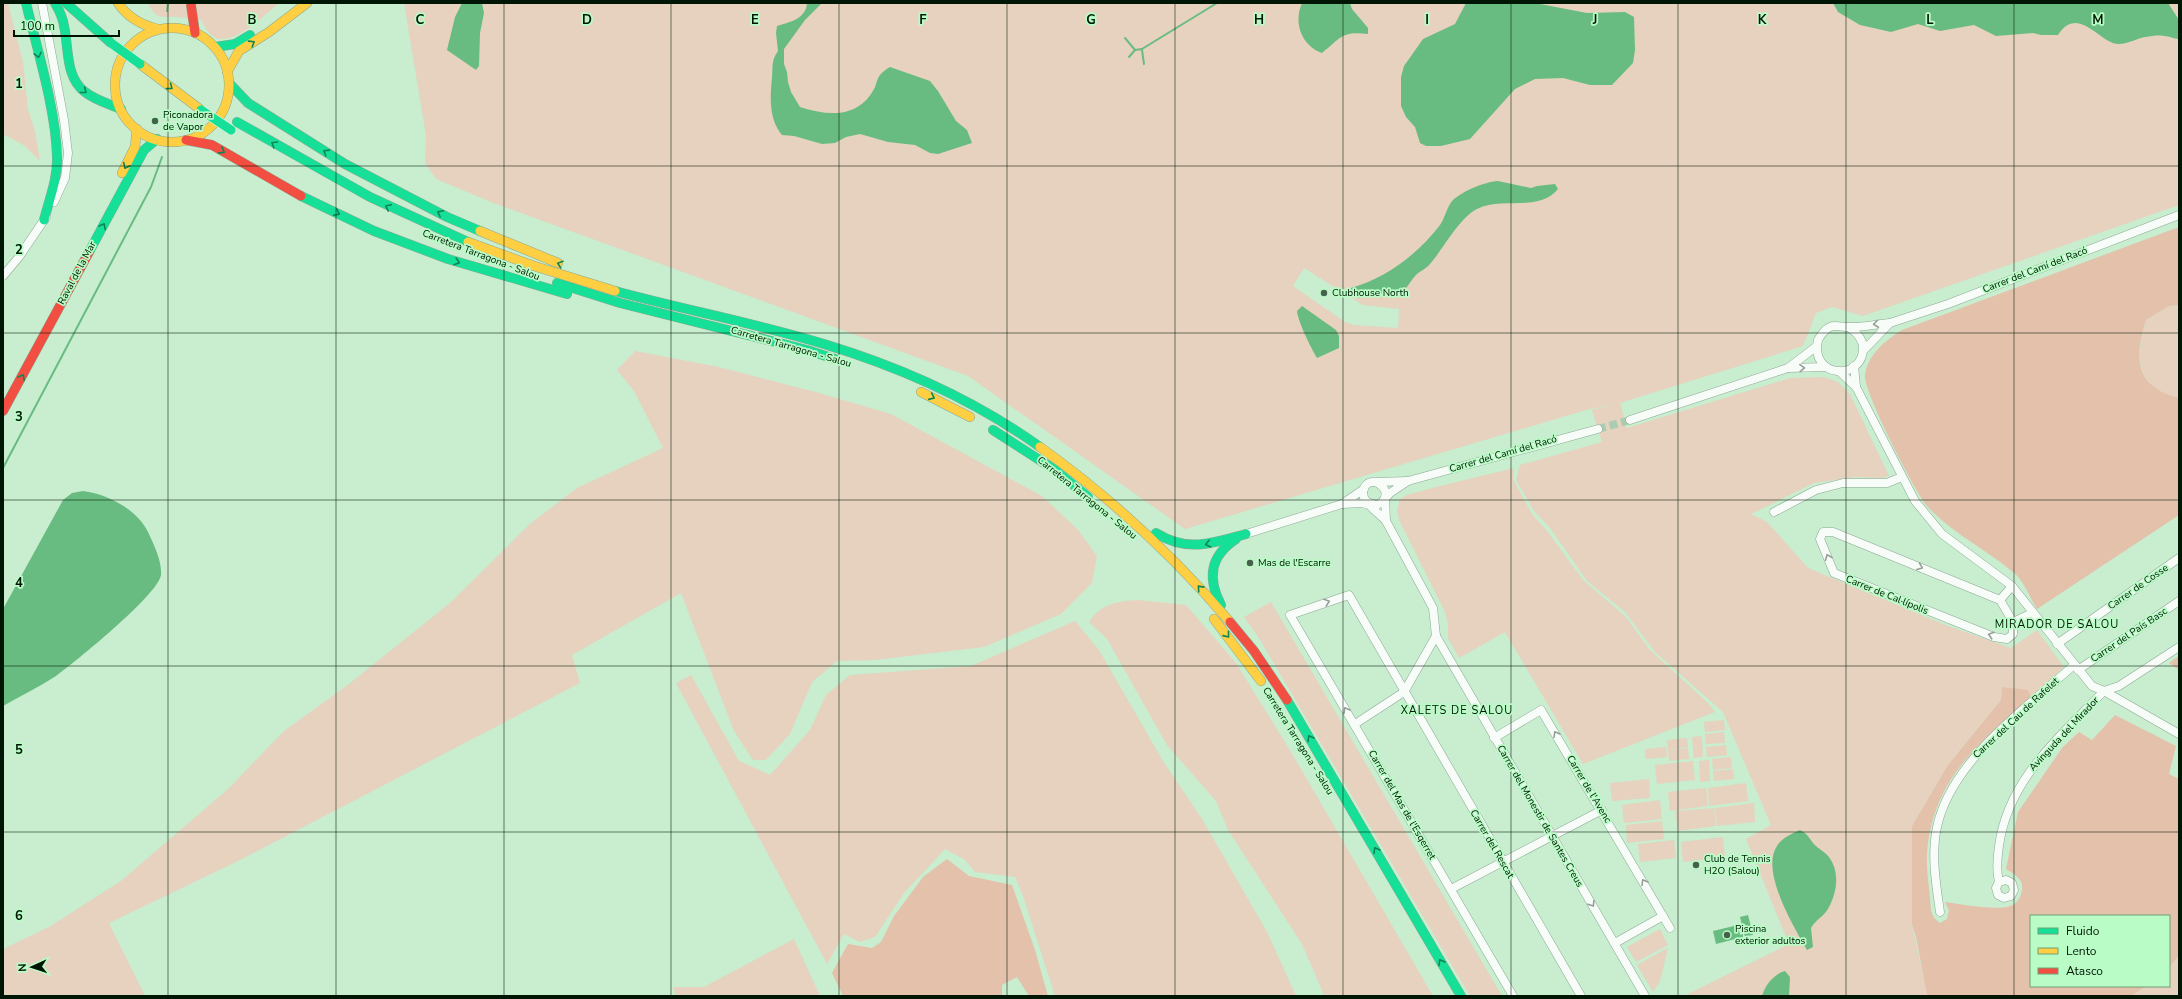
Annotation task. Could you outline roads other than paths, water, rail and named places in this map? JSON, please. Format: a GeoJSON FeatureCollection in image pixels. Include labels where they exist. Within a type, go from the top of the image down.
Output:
{"type":"FeatureCollection","features":[{"type":"Feature","properties":{"kind":"main road"},"geometry":{"type":"LineString","coordinates":[[26,3],[56,148],[55,178],[44,220]]}},
{"type":"Feature","properties":{"kind":"main road"},"geometry":{"type":"LineString","coordinates":[[55,3],[61,12],[67,30],[70,68],[76,83],[85,93],[121,109]]}},
{"type":"Feature","properties":{"kind":"main road"},"geometry":{"type":"LineString","coordinates":[[66,3],[111,43],[201,110],[234,132]]}},
{"type":"Feature","properties":{"kind":"main road"},"geometry":{"type":"LineString","coordinates":[[215,47],[227,46],[242,40],[295,3]]}},
{"type":"Feature","properties":{"kind":"main road"},"geometry":{"type":"LineString","coordinates":[[227,72],[239,51],[269,32],[307,3]]}},
{"type":"Feature","properties":{"kind":"main road"},"geometry":{"type":"LineString","coordinates":[[118,4],[129,18],[139,24],[158,29],[175,28],[196,33],[215,47],[222,59],[229,83],[225,105],[217,119],[206,130],[186,140]]}},
{"type":"Feature","properties":{"kind":"main road"},"geometry":{"type":"LineString","coordinates":[[191,4],[196,33]]}},
{"type":"Feature","properties":{"kind":"main road"},"geometry":{"type":"LineString","coordinates":[[175,28],[191,4]]}},
{"type":"Feature","properties":{"kind":"main road"},"geometry":{"type":"LineString","coordinates":[[158,29],[138,39],[126,51],[117,71],[116,88],[121,109],[137,129],[157,139],[171,141],[186,140],[212,145],[302,196],[374,231],[448,259],[619,308],[722,328]]}},
{"type":"Feature","properties":{"kind":"main road"},"geometry":{"type":"LineString","coordinates":[[123,40],[176,79]]}},
{"type":"Feature","properties":{"kind":"main road"},"geometry":{"type":"LineString","coordinates":[[229,83],[248,104],[346,164],[447,217],[546,259],[717,315]]}},
{"type":"Feature","properties":{"kind":"main road","name":"Carretera Tarragona - Salou"},"geometry":{"type":"LineString","coordinates":[[213,106],[314,169],[385,206],[457,238],[533,265],[609,288],[809,339],[889,366],[944,391],[1014,430],[1062,461],[1148,535],[1182,568],[1240,634],[1286,699],[1460,996]]}},
{"type":"Feature","properties":{"kind":"main road","name":"Raval de la Mar"},"geometry":{"type":"LineString","coordinates":[[3,395],[132,155],[135,147],[137,129]]}},
{"type":"Feature","properties":{"kind":"main road","name":"Raval de la Mar"},"geometry":{"type":"LineString","coordinates":[[3,411],[144,150],[157,139]]}},
{"type":"Feature","properties":{"kind":"main road","name":"Carretera Tarragona - Salou"},"geometry":{"type":"LineString","coordinates":[[460,250],[499,264],[620,302],[807,350],[843,362]]}},
{"type":"Feature","properties":{"kind":"main road","name":"Carretera Tarragona - Salou"},"geometry":{"type":"LineString","coordinates":[[912,388],[984,425],[1055,470],[1095,502]]}},
{"type":"Feature","properties":{"kind":"main road"},"geometry":{"type":"LineString","coordinates":[[1097,491],[1115,500],[1163,539],[1177,545],[1202,545],[1246,534]]}},
{"type":"Feature","properties":{"kind":"main road","name":"Carretera Tarragona - Salou"},"geometry":{"type":"LineString","coordinates":[[1106,511],[1151,551],[1205,608],[1268,690]]}},
{"type":"Feature","properties":{"kind":"main road"},"geometry":{"type":"LineString","coordinates":[[1240,634],[1215,593],[1212,580],[1216,559],[1223,548],[1246,534]]}},
{"type":"Feature","properties":{"kind":"main road","name":"Carretera Tarragona - Salou"},"geometry":{"type":"LineString","coordinates":[[1308,754],[1387,889]]}},
{"type":"Feature","properties":{"kind":"street"},"geometry":{"type":"LineString","coordinates":[[3,276],[44,220],[65,178],[68,153],[62,106],[42,3]]}},
{"type":"Feature","properties":{"kind":"street","name":"Carrer del Camí del Racó"},"geometry":{"type":"LineString","coordinates":[[1850,328],[1890,322],[1948,304],[2179,214]]}},
{"type":"Feature","properties":{"kind":"street","name":"Carrer del Camí del Racó"},"geometry":{"type":"LineString","coordinates":[[1863,351],[1890,322]]}},
{"type":"Feature","properties":{"kind":"street"},"geometry":{"type":"LineString","coordinates":[[1826,367],[1818,358],[1817,346],[1821,335],[1829,328],[1839,325],[1850,328],[1859,335],[1863,351],[1858,362],[1854,366],[1847,370],[1838,371]]}},
{"type":"Feature","properties":{"kind":"street"},"geometry":{"type":"LineString","coordinates":[[1788,368],[1817,346]]}},
{"type":"Feature","properties":{"kind":"street"},"geometry":{"type":"LineString","coordinates":[[1854,366],[1856,387]]}},
{"type":"Feature","properties":{"kind":"street"},"geometry":{"type":"LineString","coordinates":[[1630,420],[1788,368],[1826,367],[1838,371],[1856,387],[1915,501],[1942,534],[2012,586],[2032,613],[2092,686],[2104,691],[2179,734]]}},
{"type":"Feature","properties":{"kind":"street","name":"Carrer del Camí del Racó"},"geometry":{"type":"LineString","coordinates":[[1376,482],[1408,481],[1598,429]]}},
{"type":"Feature","properties":{"kind":"street"},"geometry":{"type":"LineString","coordinates":[[1774,512],[1816,490],[1843,483],[1887,483],[1902,477]]}},
{"type":"Feature","properties":{"kind":"street","name":"Carrer del Camí del Racó"},"geometry":{"type":"LineString","coordinates":[[1385,499],[1390,493],[1408,481]]}},
{"type":"Feature","properties":{"kind":"street"},"geometry":{"type":"LineString","coordinates":[[1342,504],[1369,484],[1376,482],[1385,489],[1386,521]]}},
{"type":"Feature","properties":{"kind":"street"},"geometry":{"type":"LineString","coordinates":[[1355,724],[1404,692],[1436,636],[1433,608],[1386,521],[1363,496],[1364,489]]}},
{"type":"Feature","properties":{"kind":"street"},"geometry":{"type":"LineString","coordinates":[[1246,534],[1342,504],[1370,504],[1385,499]]}},
{"type":"Feature","properties":{"kind":"street","name":"Carrer de Cal·lípolis"},"geometry":{"type":"LineString","coordinates":[[2000,600],[1833,532],[1823,532],[1820,539],[1834,573],[1994,637],[2007,639],[2012,634],[2013,622]]}},
{"type":"Feature","properties":{"kind":"street","name":"Carrer de Cosse"},"geometry":{"type":"LineString","coordinates":[[2058,644],[2179,558]]}},
{"type":"Feature","properties":{"kind":"street"},"geometry":{"type":"LineString","coordinates":[[2012,586],[2000,600],[2013,622],[2032,613]]}},
{"type":"Feature","properties":{"kind":"street","name":"Carrer del Rescat"},"geometry":{"type":"LineString","coordinates":[[1290,615],[1349,595],[1502,862],[1581,996]]}},
{"type":"Feature","properties":{"kind":"street","name":"Carrer del País Basc"},"geometry":{"type":"LineString","coordinates":[[2076,667],[2179,601]]}},
{"type":"Feature","properties":{"kind":"street","name":"Carrer del Mas de l'Esqerret"},"geometry":{"type":"LineString","coordinates":[[1290,615],[1513,996]]}},
{"type":"Feature","properties":{"kind":"street","name":"Carrer del Monestir de Santes Creus"},"geometry":{"type":"LineString","coordinates":[[1436,636],[1645,996]]}},
{"type":"Feature","properties":{"kind":"street","name":"Avinguda del Mirador"},"geometry":{"type":"LineString","coordinates":[[1999,882],[1997,860],[2001,830],[2012,798],[2026,776],[2104,691],[2119,686],[2179,647]]}},
{"type":"Feature","properties":{"kind":"street","name":"Carrer del Cau de Rafelet"},"geometry":{"type":"LineString","coordinates":[[1940,912],[1934,853],[1936,828],[1944,803],[1961,773],[1981,749],[2076,667]]}},
{"type":"Feature","properties":{"kind":"street","name":"Carrer de l'Avenc"},"geometry":{"type":"LineString","coordinates":[[1494,738],[1541,710],[1602,810],[1670,928]]}},
{"type":"Feature","properties":{"kind":"street"},"geometry":{"type":"LineString","coordinates":[[1451,889],[1602,810]]}},
{"type":"Feature","properties":{"kind":"street"},"geometry":{"type":"LineString","coordinates":[[1615,942],[1663,916]]}},
{"type":"Feature","properties":{"kind":"waterway"},"geometry":{"type":"LineString","coordinates":[[167,11],[168,3]]}},
{"type":"Feature","properties":{"kind":"waterway"},"geometry":{"type":"LineString","coordinates":[[1125,38],[1135,50],[1142,49],[1217,3]]}},
{"type":"Feature","properties":{"kind":"waterway"},"geometry":{"type":"LineString","coordinates":[[1129,57],[1135,50]]}},
{"type":"Feature","properties":{"kind":"waterway"},"geometry":{"type":"LineString","coordinates":[[1142,50],[1144,64]]}},
{"type":"Feature","properties":{"kind":"waterway"},"geometry":{"type":"LineString","coordinates":[[3,468],[151,187],[162,157]]}},
{"type":"Feature","properties":{"kind":"tunnel"},"geometry":{"type":"LineString","coordinates":[[1598,429],[1630,420]]}},
{"type":"Feature","properties":{"kind":"place","name":"Piconadora de Vapor"},"geometry":{"type":"Point","coordinates":[155,121]}},
{"type":"Feature","properties":{"kind":"place","name":"Clubhouse North"},"geometry":{"type":"Point","coordinates":[1324,293]}},
{"type":"Feature","properties":{"kind":"place","name":"Mas de l'Escarre"},"geometry":{"type":"Point","coordinates":[1250,563]}},
{"type":"Feature","properties":{"kind":"place","name":"Club de Tennis H2O (Salou)"},"geometry":{"type":"Point","coordinates":[1696,865]}},
{"type":"Feature","properties":{"kind":"place","name":"Piscina exterior adultos"},"geometry":{"type":"Point","coordinates":[1727,935]}},
{"type":"Feature","properties":{"kind":"district","name":"MIRADOR DE SALOU"},"geometry":{"type":"Point","coordinates":[2057,624]}},
{"type":"Feature","properties":{"kind":"district","name":"XALETS DE SALOU"},"geometry":{"type":"Point","coordinates":[1457,710]}}]}
